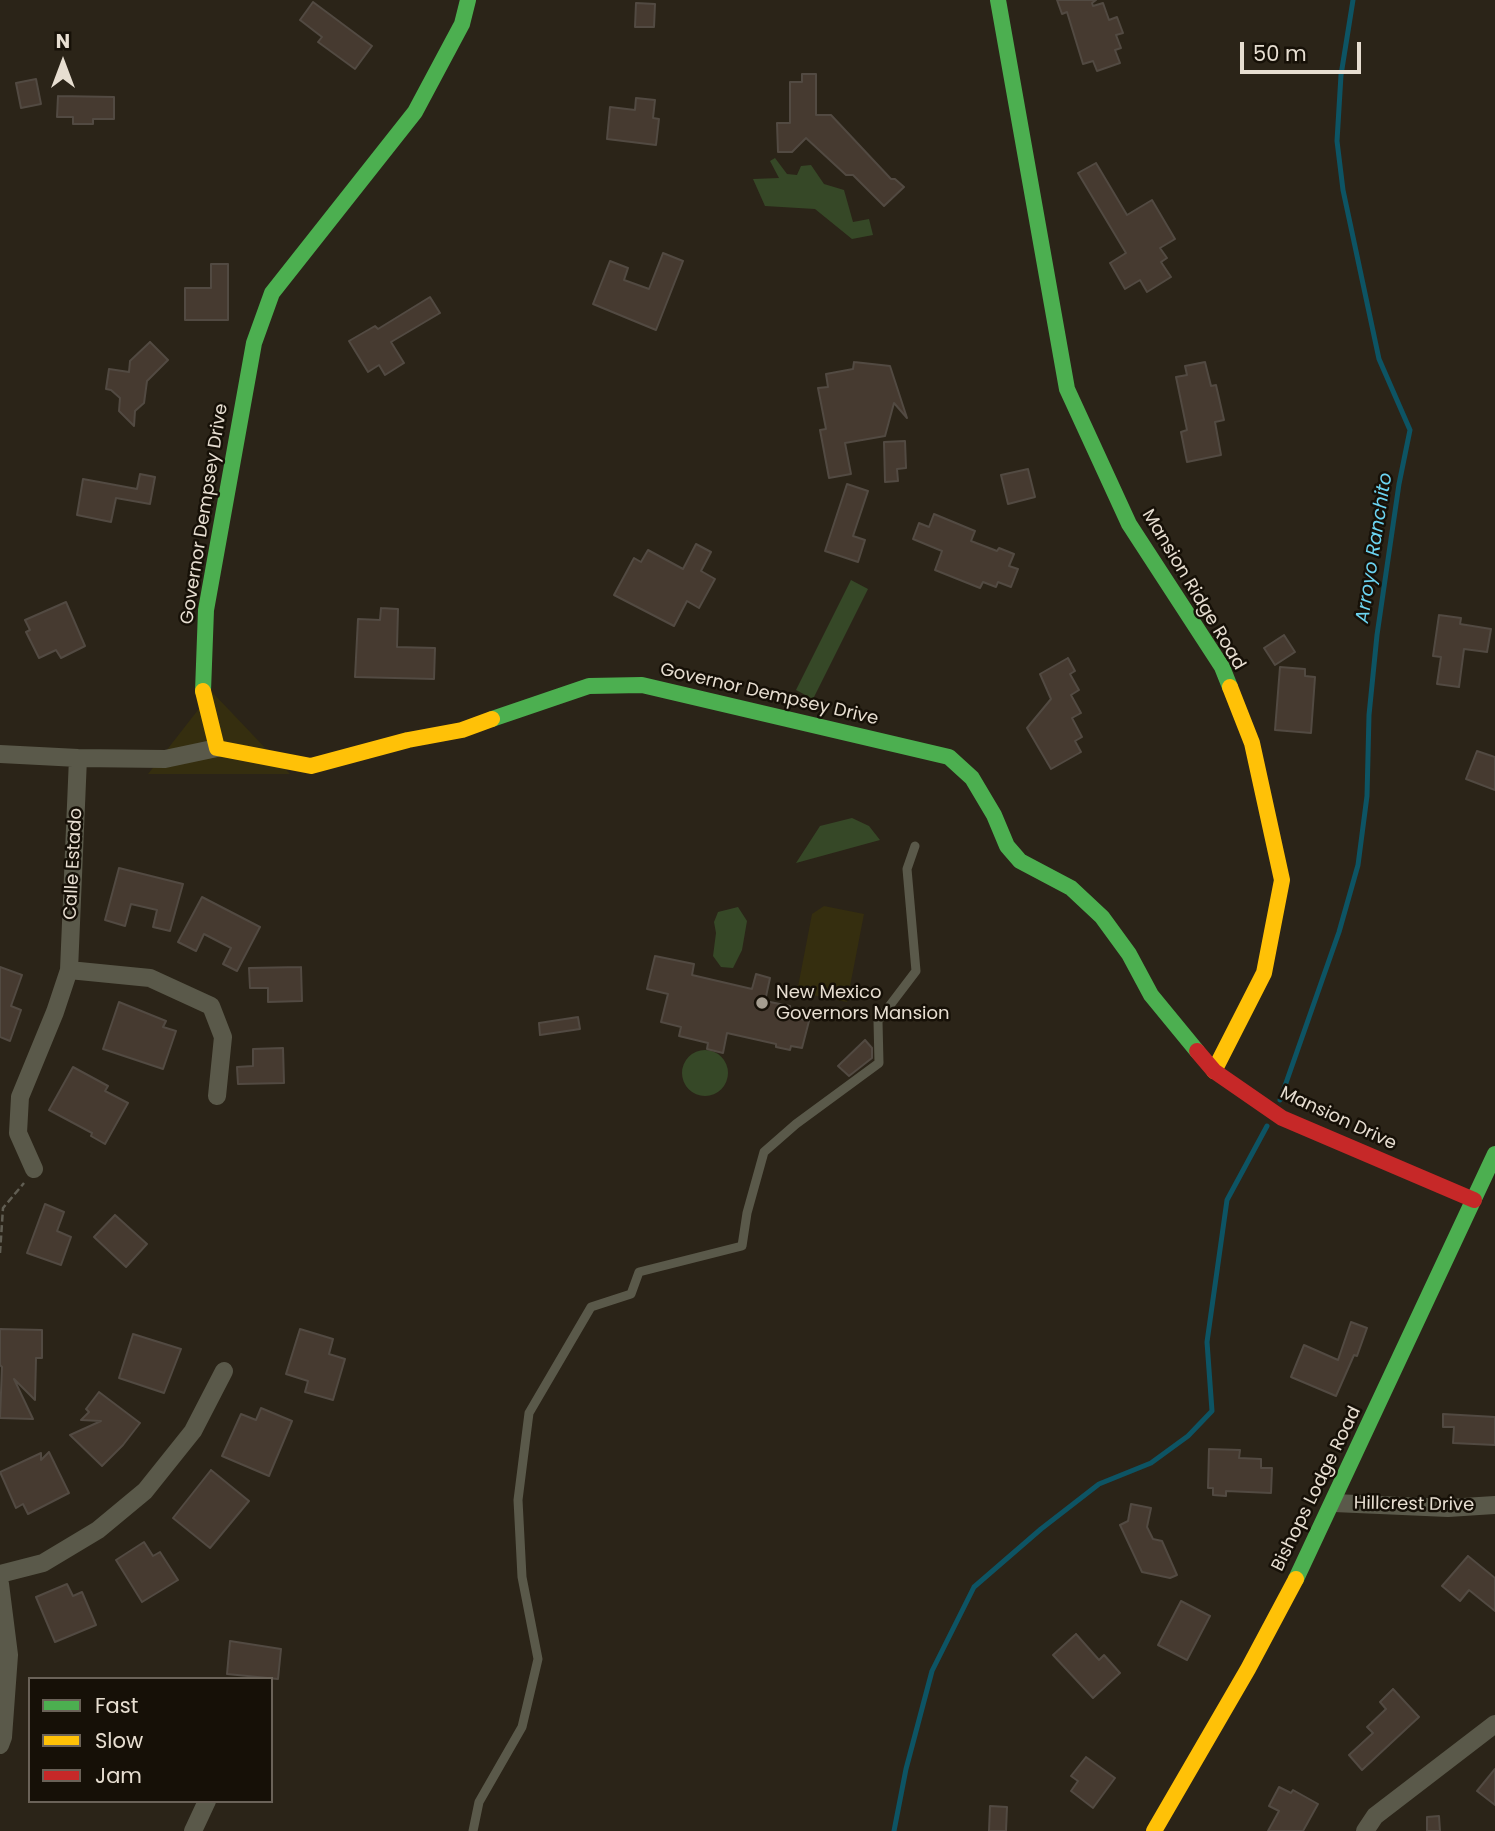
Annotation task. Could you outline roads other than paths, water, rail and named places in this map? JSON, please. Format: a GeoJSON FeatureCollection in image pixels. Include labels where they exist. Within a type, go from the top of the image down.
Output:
{"type":"FeatureCollection","features":[{"type":"Feature","properties":{"kind":"street","name":"Governor Dempsey Drive"},"geometry":{"type":"LineString","coordinates":[[468,0],[462,24],[415,112],[272,293],[254,343],[206,610],[203,695],[217,748],[311,765],[408,740],[462,730],[589,686],[642,685],[948,757],[972,778],[994,815],[1007,846],[1020,861],[1071,888],[1102,917]]}},
{"type":"Feature","properties":{"kind":"street","name":"Mansion Ridge Road"},"geometry":{"type":"LineString","coordinates":[[998,0],[1067,389],[1129,524],[1222,667],[1251,743],[1282,880],[1264,973],[1213,1071]]}},
{"type":"Feature","properties":{"kind":"street"},"geometry":{"type":"LineString","coordinates":[[0,754],[165,759],[217,748]]}},
{"type":"Feature","properties":{"kind":"street","name":"Calle Estado"},"geometry":{"type":"LineString","coordinates":[[34,1169],[18,1133],[20,1097],[69,970],[78,758]]}},
{"type":"Feature","properties":{"kind":"street","name":"Mansion Drive"},"geometry":{"type":"LineString","coordinates":[[1102,917],[1129,954],[1151,995],[1213,1071],[1282,1118],[1474,1200]]}},
{"type":"Feature","properties":{"kind":"street"},"geometry":{"type":"LineString","coordinates":[[69,970],[150,978],[211,1006],[223,1037],[218,1096]]}},
{"type":"Feature","properties":{"kind":"street","name":"Bishops Lodge Road"},"geometry":{"type":"LineString","coordinates":[[1154,1831],[1248,1668],[1334,1503],[1495,1154]]}},
{"type":"Feature","properties":{"kind":"street"},"geometry":{"type":"LineString","coordinates":[[0,1574],[43,1563],[99,1530],[145,1491],[193,1431],[224,1371]]}},
{"type":"Feature","properties":{"kind":"street","name":"Hillcrest Drive"},"geometry":{"type":"LineString","coordinates":[[1334,1503],[1448,1508],[1495,1505]]}},
{"type":"Feature","properties":{"kind":"street"},"geometry":{"type":"LineString","coordinates":[[0,1584],[9,1655],[3,1737],[0,1745]]}},
{"type":"Feature","properties":{"kind":"street"},"geometry":{"type":"LineString","coordinates":[[1365,1831],[1375,1816],[1495,1724]]}},
{"type":"Feature","properties":{"kind":"street"},"geometry":{"type":"LineString","coordinates":[[193,1831],[206,1803]]}},
{"type":"Feature","properties":{"kind":"lane"},"geometry":{"type":"LineString","coordinates":[[472,1831],[479,1802],[522,1727],[538,1659],[522,1577],[518,1500],[529,1413],[591,1307],[631,1294],[639,1272],[742,1247],[747,1213],[764,1152],[796,1124],[879,1063],[878,1021],[916,971],[907,869],[915,846]]}},
{"type":"Feature","properties":{"kind":"waterway","name":"Arroyo Ranchito"},"geometry":{"type":"LineString","coordinates":[[1280,1100],[1339,932],[1358,865],[1367,796],[1369,715],[1377,635],[1399,484],[1410,430],[1379,359],[1343,190],[1337,141],[1341,75],[1353,0]]}},
{"type":"Feature","properties":{"kind":"waterway"},"geometry":{"type":"LineString","coordinates":[[894,1831],[906,1769],[932,1671],[974,1587],[1041,1529],[1099,1484],[1151,1463],[1188,1436],[1212,1411],[1207,1342],[1227,1200],[1267,1126]]}},
{"type":"Feature","properties":{"kind":"place","name":"New Mexico Governors Mansion"},"geometry":{"type":"Point","coordinates":[762,1003]}}]}
